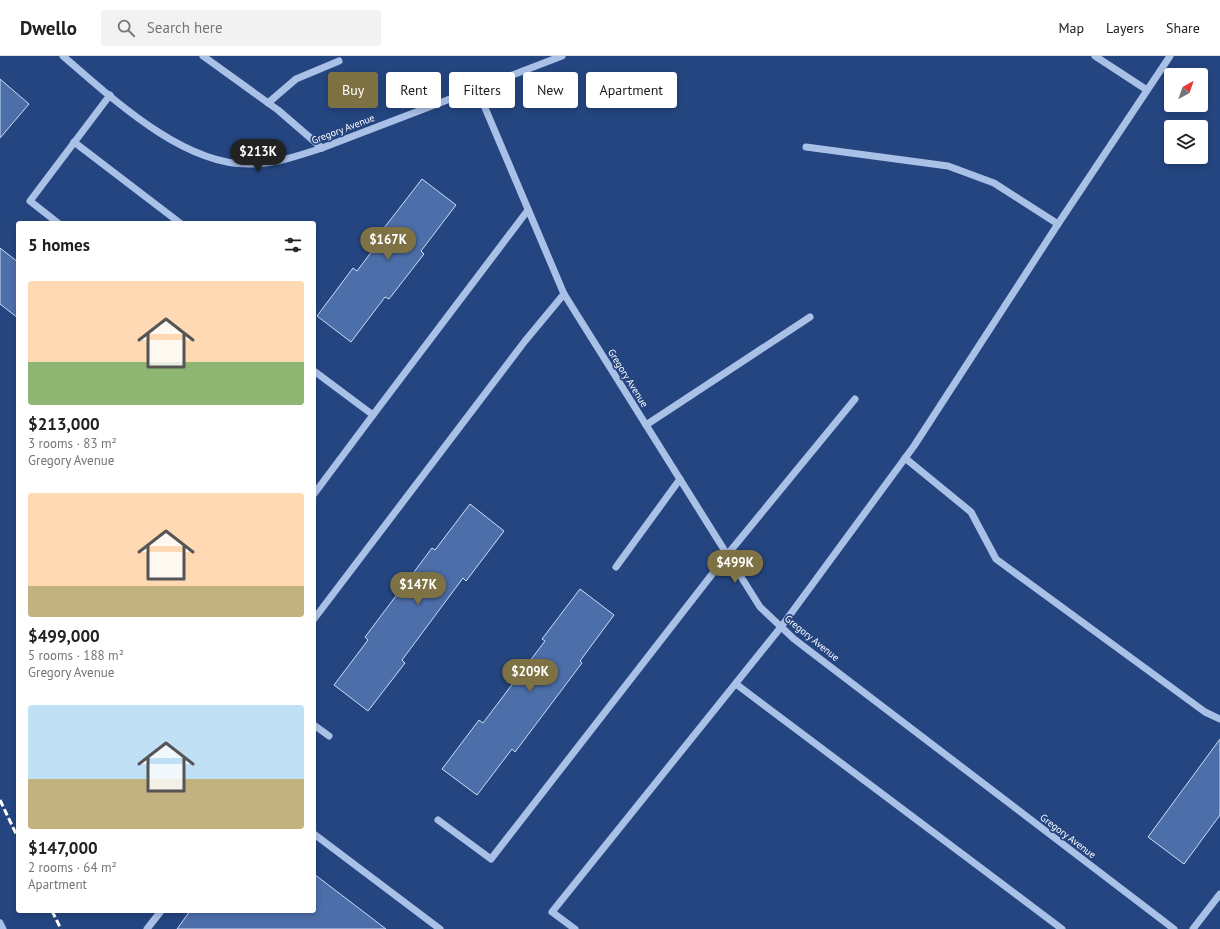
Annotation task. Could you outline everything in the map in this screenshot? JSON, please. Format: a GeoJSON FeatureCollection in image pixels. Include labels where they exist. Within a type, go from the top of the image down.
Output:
{"type":"FeatureCollection","features":[{"type":"Feature","properties":{"kind":"street","name":"Gregory Avenue"},"geometry":{"type":"LineString","coordinates":[[63,56],[110,95],[158,131],[200,155],[247,164],[269,163],[294,158],[449,100]]}},
{"type":"Feature","properties":{"kind":"street"},"geometry":{"type":"LineString","coordinates":[[202,56],[268,103],[322,148]]}},
{"type":"Feature","properties":{"kind":"street"},"geometry":{"type":"LineString","coordinates":[[515,74],[562,56]]}},
{"type":"Feature","properties":{"kind":"street"},"geometry":{"type":"LineString","coordinates":[[1095,56],[1147,90]]}},
{"type":"Feature","properties":{"kind":"street"},"geometry":{"type":"LineString","coordinates":[[575,929],[552,912],[781,627],[905,458],[1170,56]]}},
{"type":"Feature","properties":{"kind":"street"},"geometry":{"type":"LineString","coordinates":[[268,103],[296,79],[339,61]]}},
{"type":"Feature","properties":{"kind":"street"},"geometry":{"type":"LineString","coordinates":[[55,221],[30,201],[110,95]]}},
{"type":"Feature","properties":{"kind":"street","name":"Gregory Avenue"},"geometry":{"type":"LineString","coordinates":[[485,108],[564,294],[760,607],[800,644],[1174,929]]}},
{"type":"Feature","properties":{"kind":"street"},"geometry":{"type":"LineString","coordinates":[[74,142],[177,221]]}},
{"type":"Feature","properties":{"kind":"street"},"geometry":{"type":"LineString","coordinates":[[806,147],[948,166],[994,183],[1058,224]]}},
{"type":"Feature","properties":{"kind":"street"},"geometry":{"type":"LineString","coordinates":[[316,491],[528,210]]}},
{"type":"Feature","properties":{"kind":"street"},"geometry":{"type":"LineString","coordinates":[[316,616],[525,341],[564,294]]}},
{"type":"Feature","properties":{"kind":"street"},"geometry":{"type":"LineString","coordinates":[[646,425],[810,317]]}},
{"type":"Feature","properties":{"kind":"street"},"geometry":{"type":"LineString","coordinates":[[316,372],[373,415]]}},
{"type":"Feature","properties":{"kind":"street"},"geometry":{"type":"LineString","coordinates":[[438,820],[491,859],[728,555],[855,399]]}},
{"type":"Feature","properties":{"kind":"street"},"geometry":{"type":"LineString","coordinates":[[905,458],[971,512],[996,559],[1205,712],[1220,719]]}},
{"type":"Feature","properties":{"kind":"street"},"geometry":{"type":"LineString","coordinates":[[616,567],[680,479]]}},
{"type":"Feature","properties":{"kind":"street"},"geometry":{"type":"LineString","coordinates":[[736,684],[1062,929]]}},
{"type":"Feature","properties":{"kind":"street"},"geometry":{"type":"LineString","coordinates":[[316,726],[329,736]]}},
{"type":"Feature","properties":{"kind":"street"},"geometry":{"type":"LineString","coordinates":[[316,836],[440,929]]}},
{"type":"Feature","properties":{"kind":"street"},"geometry":{"type":"LineString","coordinates":[[1193,929],[1220,894]]}},
{"type":"Feature","properties":{"kind":"street"},"geometry":{"type":"LineString","coordinates":[[148,929],[160,913]]}},
{"type":"Feature","properties":{"kind":"street"},"geometry":{"type":"LineString","coordinates":[[0,923],[3,929]]}},
{"type":"Feature","properties":{"kind":"building"},"geometry":{"type":"Polygon","coordinates":[[[0,79],[29,104],[0,138],[0,79]]]}},
{"type":"Feature","properties":{"kind":"building"},"geometry":{"type":"Polygon","coordinates":[[[422,179],[456,205],[421,251],[424,254],[389,299],[385,297],[351,342],[317,316],[353,268],[357,271],[388,230],[384,228],[422,179]]]}},
{"type":"Feature","properties":{"kind":"building"},"geometry":{"type":"Polygon","coordinates":[[[0,248],[16,260],[16,316],[0,304],[0,248]]]}},
{"type":"Feature","properties":{"kind":"building"},"geometry":{"type":"Polygon","coordinates":[[[470,504],[504,531],[466,581],[463,578],[402,660],[405,663],[368,711],[334,685],[368,640],[365,637],[432,548],[435,550],[470,504]]]}},
{"type":"Feature","properties":{"kind":"building"},"geometry":{"type":"Polygon","coordinates":[[[580,589],[614,615],[580,661],[582,663],[515,752],[512,749],[477,795],[442,769],[479,720],[483,723],[545,641],[542,639],[580,589]]]}},
{"type":"Feature","properties":{"kind":"building"},"geometry":{"type":"Polygon","coordinates":[[[1220,739],[1220,815],[1184,864],[1148,837],[1220,739]]]}},
{"type":"Feature","properties":{"kind":"building"},"geometry":{"type":"Polygon","coordinates":[[[316,876],[386,929],[177,929],[189,913],[316,913],[316,876]]]}},
{"type":"Feature","properties":{"kind":"railway"},"geometry":{"type":"LineString","coordinates":[[0,800],[16,834]]}},
{"type":"Feature","properties":{"kind":"railway"},"geometry":{"type":"LineString","coordinates":[[53,913],[61,929]]}}]}
